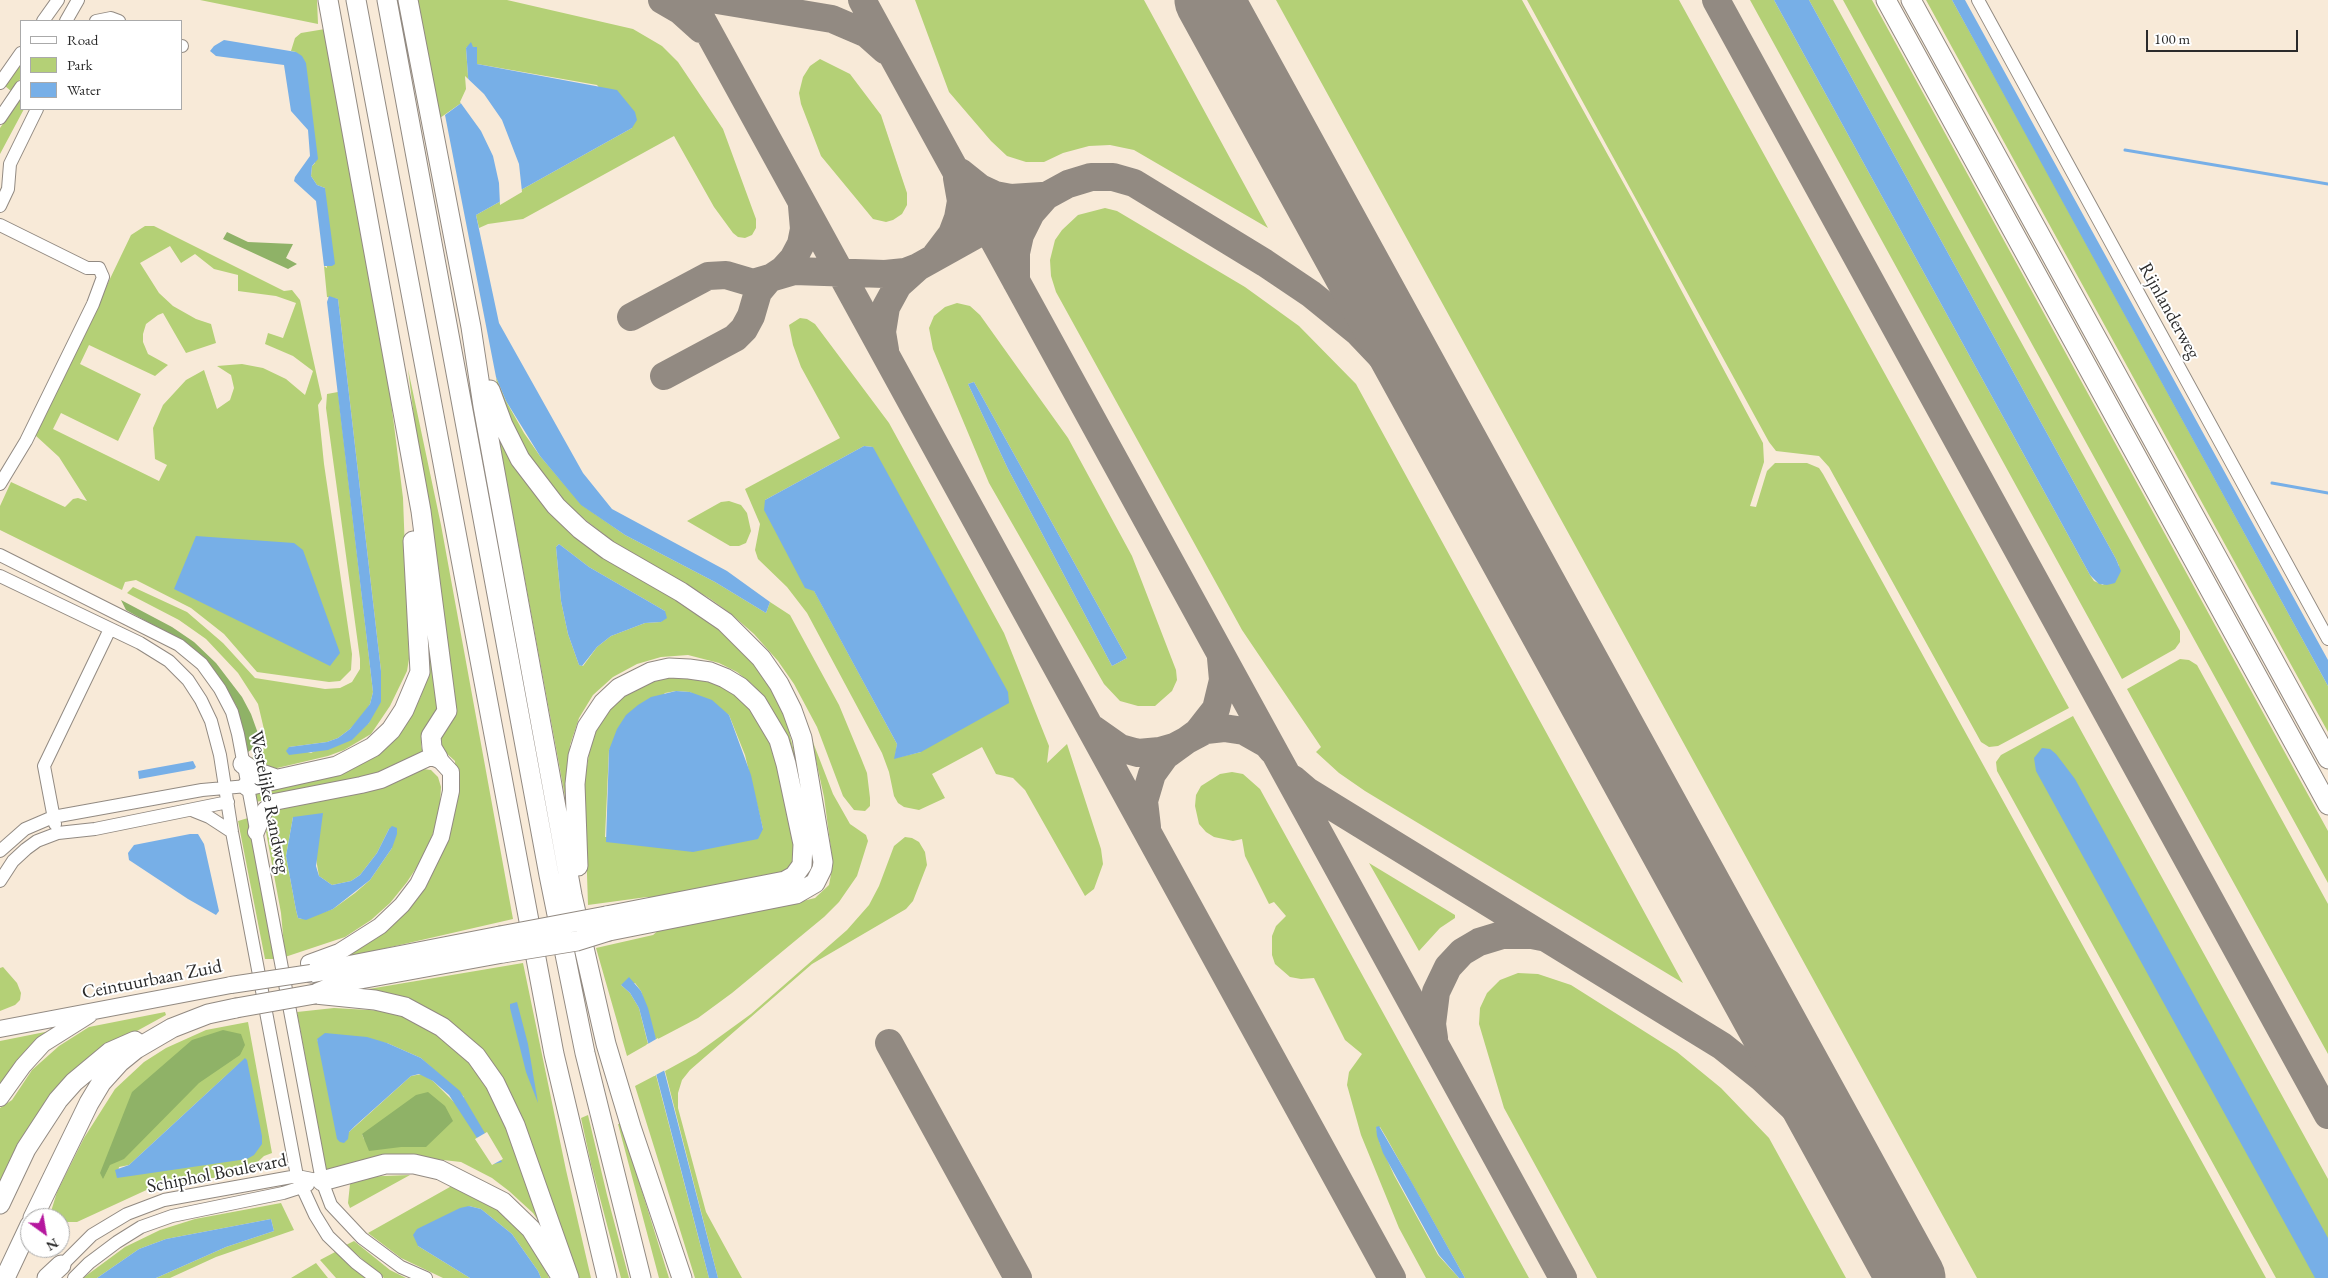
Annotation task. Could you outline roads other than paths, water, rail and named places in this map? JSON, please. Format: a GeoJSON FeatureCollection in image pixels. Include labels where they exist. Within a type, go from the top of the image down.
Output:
{"type":"FeatureCollection","features":[{"type":"Feature","properties":{"kind":"highway"},"geometry":{"type":"LineString","coordinates":[[328,0],[421,511],[447,711],[431,736],[432,748],[438,758]]}},
{"type":"Feature","properties":{"kind":"highway"},"geometry":{"type":"LineString","coordinates":[[356,0],[554,1054],[607,1278]]}},
{"type":"Feature","properties":{"kind":"highway"},"geometry":{"type":"LineString","coordinates":[[387,0],[549,875],[585,1053],[641,1278]]}},
{"type":"Feature","properties":{"kind":"highway"},"geometry":{"type":"LineString","coordinates":[[408,0],[471,327],[572,894],[606,1044],[631,1128],[682,1278]]}},
{"type":"Feature","properties":{"kind":"highway"},"geometry":{"type":"LineString","coordinates":[[1886,0],[2328,805]]}},
{"type":"Feature","properties":{"kind":"highway"},"geometry":{"type":"LineString","coordinates":[[1911,0],[2328,759]]}},
{"type":"Feature","properties":{"kind":"highway"},"geometry":{"type":"LineString","coordinates":[[471,327],[480,350],[490,392],[503,425],[520,459],[544,491],[567,517],[608,550],[711,611],[732,628],[761,658],[779,684],[792,710],[802,738],[823,862],[822,869],[814,883],[796,894],[607,924]]}},
{"type":"Feature","properties":{"kind":"highway"},"geometry":{"type":"LineString","coordinates":[[247,786],[337,766],[374,747],[391,730],[404,710],[420,672],[420,641],[406,431]]}},
{"type":"Feature","properties":{"kind":"highway"},"geometry":{"type":"LineString","coordinates":[[2,1199],[26,1149],[46,1115],[74,1082],[119,1047],[208,1014],[315,994],[344,982],[501,945],[607,924],[785,882],[794,876],[802,865],[802,844],[786,764],[779,740],[757,703],[725,678],[710,672],[689,669],[669,668],[651,672],[618,688],[603,703],[587,727],[578,756],[575,784],[577,855],[586,957]]}},
{"type":"Feature","properties":{"kind":"highway"},"geometry":{"type":"LineString","coordinates":[[244,764],[260,774],[278,779]]}},
{"type":"Feature","properties":{"kind":"highway"},"geometry":{"type":"LineString","coordinates":[[310,968],[501,945]]}},
{"type":"Feature","properties":{"kind":"highway"},"geometry":{"type":"LineString","coordinates":[[315,994],[376,1000],[405,1007],[442,1027],[476,1056],[495,1083],[516,1125],[569,1278]]}},
{"type":"Feature","properties":{"kind":"highway"},"geometry":{"type":"LineString","coordinates":[[38,1208],[70,1138],[101,1083],[136,1049],[172,1028]]}},
{"type":"Feature","properties":{"kind":"highway"},"geometry":{"type":"LineString","coordinates":[[322,1181],[385,1164],[414,1164],[440,1170],[503,1202],[531,1228],[562,1278]]}},
{"type":"Feature","properties":{"kind":"highway"},"geometry":{"type":"LineString","coordinates":[[5,1278],[20,1246]]}},
{"type":"Feature","properties":{"kind":"highway"},"geometry":{"type":"LineString","coordinates":[[47,1278],[62,1274]]}},
{"type":"Feature","properties":{"kind":"main road"},"geometry":{"type":"LineString","coordinates":[[256,832],[265,810],[274,802],[381,780],[420,760],[438,758]]}},
{"type":"Feature","properties":{"kind":"main road","name":"Ceintuurbaan Zuid"},"geometry":{"type":"LineString","coordinates":[[0,1029],[269,978],[310,968],[339,952],[380,926],[402,905],[418,884],[441,838],[451,791],[451,772],[438,758]]}},
{"type":"Feature","properties":{"kind":"main road"},"geometry":{"type":"LineString","coordinates":[[0,1098],[22,1066],[43,1044],[95,1011]]}},
{"type":"Feature","properties":{"kind":"street"},"geometry":{"type":"LineString","coordinates":[[44,20],[58,0]]}},
{"type":"Feature","properties":{"kind":"street"},"geometry":{"type":"LineString","coordinates":[[67,20],[78,0]]}},
{"type":"Feature","properties":{"kind":"street","name":"Rijnlanderweg"},"geometry":{"type":"LineString","coordinates":[[1978,0],[2328,639]]}},
{"type":"Feature","properties":{"kind":"street"},"geometry":{"type":"LineString","coordinates":[[101,20],[110,18],[116,20]]}},
{"type":"Feature","properties":{"kind":"street"},"geometry":{"type":"LineString","coordinates":[[0,83],[20,54]]}},
{"type":"Feature","properties":{"kind":"street"},"geometry":{"type":"LineString","coordinates":[[1,116],[20,88]]}},
{"type":"Feature","properties":{"kind":"street"},"geometry":{"type":"LineString","coordinates":[[0,206],[8,189],[10,164],[37,110]]}},
{"type":"Feature","properties":{"kind":"street"},"geometry":{"type":"LineString","coordinates":[[0,225],[87,268],[99,268],[103,278],[93,304],[26,441],[0,484]]}},
{"type":"Feature","properties":{"kind":"street","name":"Westelijke Randweg"},"geometry":{"type":"LineString","coordinates":[[0,555],[157,632],[202,664],[220,689],[232,712],[244,764],[322,1181],[331,1205],[362,1238],[401,1267],[426,1278]]}},
{"type":"Feature","properties":{"kind":"street","name":"Westelijke Randweg"},"geometry":{"type":"LineString","coordinates":[[0,576],[140,643],[169,661],[188,680],[211,721],[226,788],[232,832],[299,1182],[328,1236],[356,1264],[376,1278]]}},
{"type":"Feature","properties":{"kind":"street"},"geometry":{"type":"LineString","coordinates":[[58,833],[53,817],[44,766],[110,629]]}},
{"type":"Feature","properties":{"kind":"street"},"geometry":{"type":"LineString","coordinates":[[202,790],[214,778],[221,766]]}},
{"type":"Feature","properties":{"kind":"street"},"geometry":{"type":"LineString","coordinates":[[0,851],[25,829],[53,817],[202,790],[247,786]]}},
{"type":"Feature","properties":{"kind":"street"},"geometry":{"type":"LineString","coordinates":[[0,881],[13,861],[37,841],[58,833],[95,829],[194,811],[228,802],[247,786]]}},
{"type":"Feature","properties":{"kind":"street"},"geometry":{"type":"LineString","coordinates":[[194,811],[209,817],[232,832]]}},
{"type":"Feature","properties":{"kind":"street","name":"Schiphol Boulevard"},"geometry":{"type":"LineString","coordinates":[[62,1274],[92,1235],[127,1214],[164,1200],[299,1182],[322,1181]]}},
{"type":"Feature","properties":{"kind":"street","name":"Schiphol Boulevard"},"geometry":{"type":"LineString","coordinates":[[62,1274],[89,1263],[141,1227],[172,1216],[299,1182]]}},
{"type":"Feature","properties":{"kind":"water"},"geometry":{"type":"Polygon","coordinates":[[[1774,0],[1809,0],[2116,559],[2121,571],[2115,583],[2099,584],[2090,575],[1774,0]]]}},
{"type":"Feature","properties":{"kind":"water"},"geometry":{"type":"Polygon","coordinates":[[[1952,0],[1965,0],[2328,660],[2328,686],[1952,0]]]}},
{"type":"Feature","properties":{"kind":"water"},"geometry":{"type":"Polygon","coordinates":[[[224,40],[296,52],[302,56],[306,63],[318,159],[312,166],[311,176],[317,185],[325,188],[335,264],[332,266],[324,266],[316,201],[294,181],[310,156],[308,130],[291,111],[284,65],[216,56],[210,51],[224,40]]]}},
{"type":"Feature","properties":{"kind":"water"},"geometry":{"type":"Polygon","coordinates":[[[471,42],[473,47],[477,47],[477,64],[617,90],[635,112],[637,120],[632,128],[476,215],[499,323],[583,473],[612,509],[727,571],[770,602],[766,613],[715,582],[625,535],[581,505],[540,456],[506,401],[496,377],[445,115],[464,101],[469,90],[466,48],[471,42]]]}},
{"type":"Feature","properties":{"kind":"water"},"geometry":{"type":"Polygon","coordinates":[[[329,296],[338,299],[381,671],[381,702],[369,723],[352,740],[328,750],[289,755],[286,751],[289,747],[327,742],[338,738],[350,729],[370,704],[373,692],[327,302],[329,296]]]}},
{"type":"Feature","properties":{"kind":"water"},"geometry":{"type":"Polygon","coordinates":[[[974,382],[1127,658],[1112,666],[1008,469],[968,384],[974,382]]]}},
{"type":"Feature","properties":{"kind":"water"},"geometry":{"type":"Polygon","coordinates":[[[864,446],[873,447],[1008,692],[1009,703],[921,752],[894,759],[897,744],[814,591],[805,588],[764,510],[765,500],[864,446]]]}},
{"type":"Feature","properties":{"kind":"water"},"geometry":{"type":"Polygon","coordinates":[[[196,536],[294,543],[303,550],[340,653],[330,666],[174,589],[196,536]]]}},
{"type":"Feature","properties":{"kind":"water"},"geometry":{"type":"Polygon","coordinates":[[[559,544],[589,567],[665,611],[667,618],[661,622],[645,623],[611,636],[597,647],[582,666],[579,665],[568,634],[561,601],[556,547],[559,544]]]}},
{"type":"Feature","properties":{"kind":"water"},"geometry":{"type":"Polygon","coordinates":[[[676,691],[690,692],[712,700],[729,715],[751,775],[763,829],[758,839],[693,852],[606,842],[609,750],[617,729],[626,715],[638,705],[651,697],[676,691]]]}},
{"type":"Feature","properties":{"kind":"water"},"geometry":{"type":"Polygon","coordinates":[[[2042,748],[2050,749],[2056,754],[2075,779],[2328,1238],[2328,1278],[2315,1278],[2036,771],[2034,758],[2042,748]]]}},
{"type":"Feature","properties":{"kind":"water"},"geometry":{"type":"Polygon","coordinates":[[[193,761],[196,767],[194,769],[139,779],[138,771],[193,761]]]}},
{"type":"Feature","properties":{"kind":"water"},"geometry":{"type":"Polygon","coordinates":[[[323,813],[316,866],[319,876],[332,885],[351,881],[360,875],[377,853],[392,826],[397,828],[397,834],[392,848],[370,880],[333,909],[306,920],[298,918],[286,856],[293,817],[323,813]]]}},
{"type":"Feature","properties":{"kind":"water"},"geometry":{"type":"Polygon","coordinates":[[[198,834],[204,844],[219,911],[216,915],[129,860],[128,853],[134,845],[198,834]]]}},
{"type":"Feature","properties":{"kind":"water"},"geometry":{"type":"Polygon","coordinates":[[[629,977],[641,991],[648,1008],[718,1278],[709,1278],[639,1008],[630,993],[621,985],[629,977]]]}},
{"type":"Feature","properties":{"kind":"water"},"geometry":{"type":"Polygon","coordinates":[[[517,1002],[528,1044],[538,1103],[526,1072],[510,1008],[510,1004],[517,1002]]]}},
{"type":"Feature","properties":{"kind":"water"},"geometry":{"type":"Polygon","coordinates":[[[325,1033],[367,1037],[387,1043],[421,1058],[460,1091],[502,1162],[494,1164],[449,1095],[433,1081],[419,1074],[411,1076],[349,1132],[348,1139],[344,1143],[340,1142],[337,1139],[317,1039],[325,1033]]]}},
{"type":"Feature","properties":{"kind":"water"},"geometry":{"type":"Polygon","coordinates":[[[245,1058],[247,1060],[262,1136],[262,1144],[254,1155],[247,1159],[117,1178],[115,1170],[129,1165],[245,1058]]]}},
{"type":"Feature","properties":{"kind":"water"},"geometry":{"type":"Polygon","coordinates":[[[1379,1126],[1465,1278],[1459,1278],[1439,1255],[1383,1153],[1377,1136],[1376,1127],[1379,1126]]]}},
{"type":"Feature","properties":{"kind":"water"},"geometry":{"type":"Polygon","coordinates":[[[469,1206],[481,1209],[512,1234],[541,1278],[470,1278],[418,1246],[413,1235],[417,1229],[460,1208],[469,1206]]]}},
{"type":"Feature","properties":{"kind":"water"},"geometry":{"type":"Polygon","coordinates":[[[271,1219],[274,1231],[226,1247],[156,1278],[97,1278],[139,1249],[166,1239],[271,1219]]]}},
{"type":"Feature","properties":{"kind":"waterway"},"geometry":{"type":"LineString","coordinates":[[2125,150],[2328,184]]}},
{"type":"Feature","properties":{"kind":"waterway"},"geometry":{"type":"LineString","coordinates":[[2272,483],[2328,493]]}}]}
